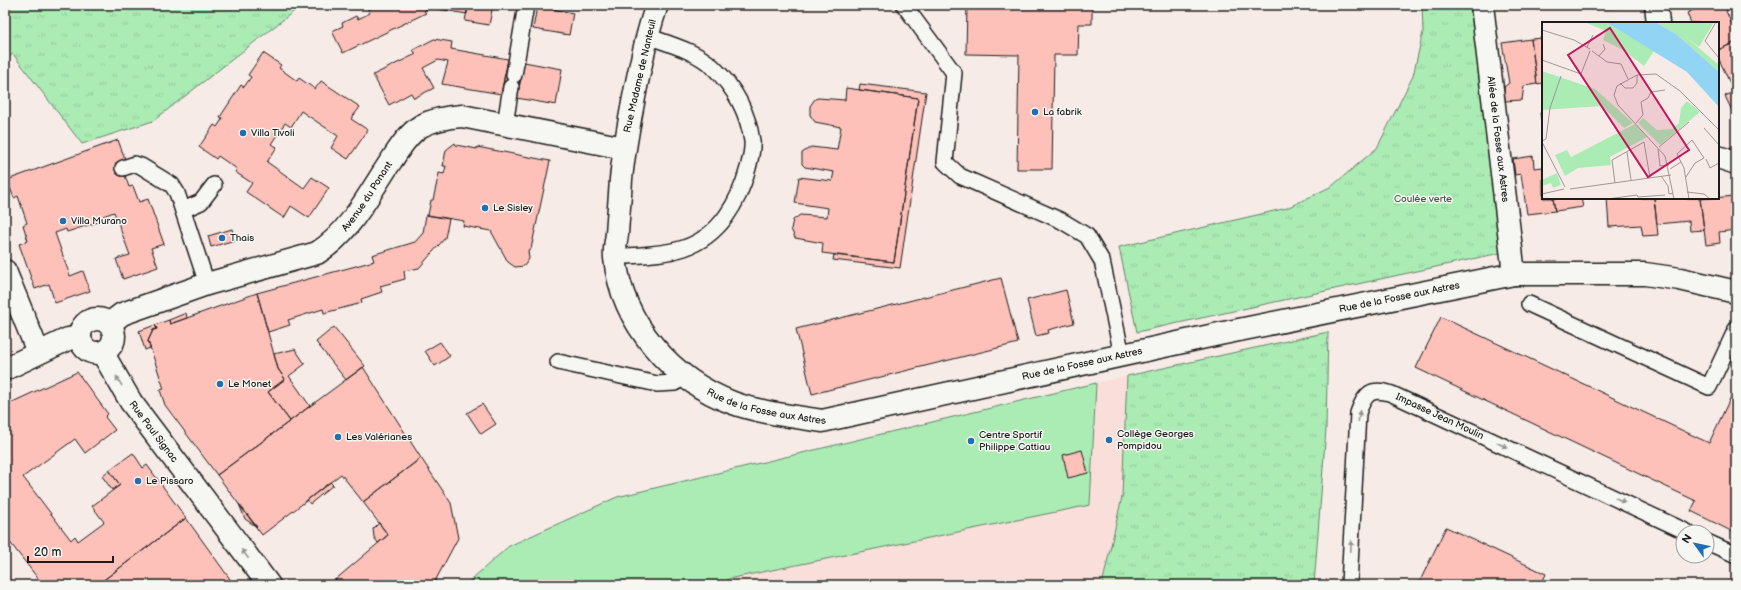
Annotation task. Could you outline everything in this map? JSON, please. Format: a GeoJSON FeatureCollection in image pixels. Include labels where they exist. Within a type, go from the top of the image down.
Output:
{"type":"FeatureCollection","features":[{"type":"Feature","properties":{"kind":"street","name":"Rue Madame de Nanteuil"},"geometry":{"type":"LineString","coordinates":[[624,148],[647,36],[657,5]]}},
{"type":"Feature","properties":{"kind":"street","name":"Allée de la Fosse aux Astres"},"geometry":{"type":"LineString","coordinates":[[1482,5],[1514,274]]}},
{"type":"Feature","properties":{"kind":"street"},"geometry":{"type":"LineString","coordinates":[[1656,5],[1658,22]]}},
{"type":"Feature","properties":{"kind":"street","name":"Avenue du Ponant"},"geometry":{"type":"LineString","coordinates":[[109,324],[122,314],[207,284],[317,253],[327,247],[345,230],[403,144],[420,127],[439,118],[462,116],[624,148]]}},
{"type":"Feature","properties":{"kind":"street","name":"Rue de la Fosse aux Astres"},"geometry":{"type":"LineString","coordinates":[[624,148],[615,257],[629,309],[639,328],[660,354],[684,375],[706,390],[733,403],[767,412],[822,421],[1122,355],[1514,274],[1645,274],[1680,279],[1736,292]]}},
{"type":"Feature","properties":{"kind":"street"},"geometry":{"type":"LineString","coordinates":[[1719,157],[1736,163]]}},
{"type":"Feature","properties":{"kind":"street"},"geometry":{"type":"LineString","coordinates":[[5,272],[38,352]]}},
{"type":"Feature","properties":{"kind":"street"},"geometry":{"type":"LineString","coordinates":[[100,319],[109,324],[114,334],[113,340],[107,349],[102,352],[92,352],[87,350],[81,342],[80,337],[82,327],[90,320],[100,319]]}},
{"type":"Feature","properties":{"kind":"street"},"geometry":{"type":"LineString","coordinates":[[5,369],[68,339],[80,337]]}},
{"type":"Feature","properties":{"kind":"street","name":"Rue Paul Signac"},"geometry":{"type":"LineString","coordinates":[[102,352],[131,402],[269,585]]}},
{"type":"Feature","properties":{"kind":"lane"},"geometry":{"type":"LineString","coordinates":[[505,124],[526,5]]}},
{"type":"Feature","properties":{"kind":"lane"},"geometry":{"type":"LineString","coordinates":[[904,5],[954,73],[945,162],[960,176],[1062,221],[1087,236],[1102,261],[1122,355]]}},
{"type":"Feature","properties":{"kind":"lane"},"geometry":{"type":"LineString","coordinates":[[615,257],[656,254],[685,248],[706,237],[724,220],[736,203],[744,186],[750,160],[752,143],[748,123],[744,110],[728,84],[712,66],[697,56],[647,36]]}},
{"type":"Feature","properties":{"kind":"lane"},"geometry":{"type":"LineString","coordinates":[[123,168],[135,164],[141,166],[172,185],[178,193],[207,284]]}},
{"type":"Feature","properties":{"kind":"lane"},"geometry":{"type":"LineString","coordinates":[[183,210],[201,202],[214,185]]}},
{"type":"Feature","properties":{"kind":"lane"},"geometry":{"type":"LineString","coordinates":[[1529,304],[1709,387],[1736,329]]}},
{"type":"Feature","properties":{"kind":"lane"},"geometry":{"type":"LineString","coordinates":[[558,362],[657,384],[675,383],[684,375]]}},
{"type":"Feature","properties":{"kind":"lane","name":"Impasse Jean Moulin"},"geometry":{"type":"LineString","coordinates":[[1349,585],[1358,413],[1363,399],[1372,392],[1381,390],[1675,526]]}},
{"type":"Feature","properties":{"kind":"lane"},"geometry":{"type":"LineString","coordinates":[[1715,546],[1736,555]]}},
{"type":"Feature","properties":{"kind":"shaded area","name":"Collège Georges Pompidou"},"geometry":{"type":"Polygon","coordinates":[[[1127,376],[1122,497],[1102,585],[725,585],[728,579],[1090,505],[1096,383],[1127,376]]]}},
{"type":"Feature","properties":{"kind":"green space"},"geometry":{"type":"Polygon","coordinates":[[[5,5],[302,5],[153,121],[82,144],[13,54],[5,59],[5,5]]]}},
{"type":"Feature","properties":{"kind":"green space","name":"Coulée verte"},"geometry":{"type":"Polygon","coordinates":[[[1422,5],[1472,5],[1500,253],[1137,332],[1119,247],[1287,208],[1332,186],[1377,148],[1413,76],[1423,32],[1422,5]]]}},
{"type":"Feature","properties":{"kind":"green space"},"geometry":{"type":"Polygon","coordinates":[[[1328,332],[1326,429],[1314,585],[1102,585],[1122,497],[1127,376],[1328,332]]]}},
{"type":"Feature","properties":{"kind":"green space","name":"Centre Sportif Philippe Cattiau"},"geometry":{"type":"Polygon","coordinates":[[[1096,383],[1090,505],[728,579],[725,585],[465,585],[509,546],[617,497],[1096,383]]]}},
{"type":"Feature","properties":{"kind":"building"},"geometry":{"type":"Polygon","coordinates":[[[377,5],[468,5],[467,14],[431,7],[424,11],[426,13],[343,53],[332,31],[343,26],[342,23],[356,16],[358,19],[370,13],[368,9],[377,5]]]}},
{"type":"Feature","properties":{"kind":"building"},"geometry":{"type":"Polygon","coordinates":[[[468,5],[493,5],[489,25],[465,21],[468,5]]]}},
{"type":"Feature","properties":{"kind":"building","name":"La fabrik"},"geometry":{"type":"Polygon","coordinates":[[[967,5],[1092,5],[1092,24],[1079,24],[1078,55],[1054,55],[1052,169],[1017,169],[1019,55],[966,54],[967,5]]]}},
{"type":"Feature","properties":{"kind":"building"},"geometry":{"type":"Polygon","coordinates":[[[1594,5],[1630,5],[1630,7],[1594,9],[1594,5]]]}},
{"type":"Feature","properties":{"kind":"building"},"geometry":{"type":"Polygon","coordinates":[[[1704,5],[1733,5],[1733,7],[1726,11],[1736,34],[1736,42],[1719,50],[1719,22],[1691,22],[1687,13],[1704,5]]]}},
{"type":"Feature","properties":{"kind":"building"},"geometry":{"type":"Polygon","coordinates":[[[537,6],[573,13],[569,35],[533,29],[537,6]]]}},
{"type":"Feature","properties":{"kind":"building"},"geometry":{"type":"Polygon","coordinates":[[[1542,38],[1542,83],[1537,84],[1531,39],[1542,38]]]}},
{"type":"Feature","properties":{"kind":"building"},"geometry":{"type":"Polygon","coordinates":[[[434,39],[452,42],[451,49],[508,59],[501,94],[442,84],[448,62],[438,60],[423,68],[434,88],[414,98],[411,93],[389,105],[373,75],[416,54],[413,50],[434,39]]]}},
{"type":"Feature","properties":{"kind":"building"},"geometry":{"type":"Polygon","coordinates":[[[1531,39],[1537,84],[1524,86],[1522,100],[1505,101],[1504,87],[1509,83],[1502,43],[1531,39]]]}},
{"type":"Feature","properties":{"kind":"building"},"geometry":{"type":"Polygon","coordinates":[[[1736,42],[1736,91],[1734,92],[1719,59],[1719,50],[1736,42]]]}},
{"type":"Feature","properties":{"kind":"building","name":"Villa Tivoli"},"geometry":{"type":"Polygon","coordinates":[[[263,53],[281,65],[279,68],[297,81],[299,78],[315,89],[321,81],[360,107],[351,119],[368,130],[348,159],[331,148],[338,136],[301,111],[291,127],[285,123],[271,144],[277,147],[267,162],[304,188],[312,177],[329,188],[309,218],[291,206],[284,218],[246,192],[252,183],[235,172],[237,169],[218,156],[216,159],[199,147],[214,125],[217,127],[223,118],[220,117],[241,85],[244,87],[251,77],[248,75],[263,53]]]}},
{"type":"Feature","properties":{"kind":"building"},"geometry":{"type":"Polygon","coordinates":[[[524,62],[562,69],[556,105],[517,98],[524,62]]]}},
{"type":"Feature","properties":{"kind":"building"},"geometry":{"type":"Polygon","coordinates":[[[505,73],[521,76],[519,88],[503,85],[505,73]]]}},
{"type":"Feature","properties":{"kind":"building"},"geometry":{"type":"Polygon","coordinates":[[[860,84],[926,92],[900,268],[833,260],[834,255],[894,262],[918,98],[859,90],[860,84]]]}},
{"type":"Feature","properties":{"kind":"building"},"geometry":{"type":"Polygon","coordinates":[[[846,88],[918,98],[894,262],[822,253],[823,243],[795,238],[791,229],[793,220],[800,215],[827,217],[828,208],[795,203],[799,177],[832,181],[834,172],[805,167],[802,164],[802,153],[811,147],[837,150],[841,127],[815,122],[810,115],[810,106],[815,99],[818,98],[845,100],[846,88]]]}},
{"type":"Feature","properties":{"kind":"building"},"geometry":{"type":"Polygon","coordinates":[[[1736,91],[1736,119],[1725,96],[1736,91]]]}},
{"type":"Feature","properties":{"kind":"building"},"geometry":{"type":"Polygon","coordinates":[[[1542,112],[1542,125],[1540,113],[1542,112]]]}},
{"type":"Feature","properties":{"kind":"building","name":"Villa Murano"},"geometry":{"type":"Polygon","coordinates":[[[118,140],[125,159],[120,161],[129,187],[133,186],[139,202],[148,199],[164,244],[151,248],[158,267],[123,279],[116,259],[130,255],[114,212],[103,216],[104,220],[67,232],[66,229],[55,233],[70,276],[83,271],[90,291],[55,303],[49,284],[35,289],[19,244],[28,241],[23,225],[27,223],[18,196],[14,198],[7,180],[118,140]]]}},
{"type":"Feature","properties":{"kind":"building","name":"Le Sisley"},"geometry":{"type":"Polygon","coordinates":[[[455,143],[456,145],[477,149],[477,147],[550,161],[531,249],[528,250],[529,259],[524,266],[515,267],[508,262],[491,231],[463,226],[464,221],[428,215],[439,173],[444,174],[446,166],[443,166],[446,150],[455,143]]]}},
{"type":"Feature","properties":{"kind":"building"},"geometry":{"type":"Polygon","coordinates":[[[1533,156],[1534,168],[1542,167],[1542,199],[1553,199],[1555,211],[1527,214],[1521,174],[1515,175],[1513,159],[1533,156]]]}},
{"type":"Feature","properties":{"kind":"building"},"geometry":{"type":"Polygon","coordinates":[[[1736,196],[1736,230],[1719,232],[1720,243],[1706,245],[1700,199],[1719,199],[1719,197],[1736,196]]]}},
{"type":"Feature","properties":{"kind":"building"},"geometry":{"type":"Polygon","coordinates":[[[1553,199],[1581,199],[1583,207],[1555,211],[1553,199]]]}},
{"type":"Feature","properties":{"kind":"building"},"geometry":{"type":"Polygon","coordinates":[[[1607,199],[1654,199],[1658,235],[1643,236],[1641,225],[1609,227],[1607,199]]]}},
{"type":"Feature","properties":{"kind":"building"},"geometry":{"type":"Polygon","coordinates":[[[1654,199],[1700,199],[1704,230],[1690,231],[1689,221],[1657,224],[1654,199]]]}},
{"type":"Feature","properties":{"kind":"building"},"geometry":{"type":"Polygon","coordinates":[[[426,215],[449,219],[445,238],[419,268],[404,271],[405,279],[380,286],[382,292],[361,299],[362,303],[324,313],[323,309],[288,320],[290,325],[268,332],[257,293],[374,261],[372,255],[415,242],[423,233],[426,215]]]}},
{"type":"Feature","properties":{"kind":"building","name":"Thais"},"geometry":{"type":"Polygon","coordinates":[[[232,229],[235,240],[211,247],[208,236],[232,229]]]}},
{"type":"Feature","properties":{"kind":"building"},"geometry":{"type":"Polygon","coordinates":[[[1001,278],[1018,343],[812,394],[796,329],[1001,278]]]}},
{"type":"Feature","properties":{"kind":"building"},"geometry":{"type":"Polygon","coordinates":[[[1066,290],[1074,323],[1048,330],[1049,333],[1036,336],[1027,300],[1066,290]]]}},
{"type":"Feature","properties":{"kind":"building","name":"Le Monet"},"geometry":{"type":"Polygon","coordinates":[[[257,293],[278,369],[285,379],[268,392],[290,421],[217,475],[165,405],[160,390],[164,389],[148,341],[153,330],[157,329],[155,325],[169,320],[170,324],[257,293]]]}},
{"type":"Feature","properties":{"kind":"building"},"geometry":{"type":"Polygon","coordinates":[[[5,297],[15,317],[5,322],[5,297]]]}},
{"type":"Feature","properties":{"kind":"building"},"geometry":{"type":"Polygon","coordinates":[[[186,313],[187,318],[170,324],[169,320],[186,313]]]}},
{"type":"Feature","properties":{"kind":"building"},"geometry":{"type":"Polygon","coordinates":[[[1441,317],[1709,443],[1736,386],[1736,526],[1733,532],[1691,511],[1696,501],[1416,368],[1441,317]]]}},
{"type":"Feature","properties":{"kind":"building"},"geometry":{"type":"Polygon","coordinates":[[[155,325],[157,329],[153,330],[148,341],[150,348],[145,350],[139,331],[155,325]]]}},
{"type":"Feature","properties":{"kind":"building"},"geometry":{"type":"Polygon","coordinates":[[[334,327],[365,366],[346,380],[316,342],[334,327]]]}},
{"type":"Feature","properties":{"kind":"building"},"geometry":{"type":"Polygon","coordinates":[[[440,342],[450,356],[435,366],[425,351],[440,342]]]}},
{"type":"Feature","properties":{"kind":"building"},"geometry":{"type":"Polygon","coordinates":[[[295,349],[305,364],[289,376],[310,406],[290,421],[268,392],[285,379],[278,369],[274,354],[295,349]]]}},
{"type":"Feature","properties":{"kind":"building","name":"Les Valérianes"},"geometry":{"type":"Polygon","coordinates":[[[363,367],[421,458],[363,502],[341,474],[262,535],[217,475],[363,367]]]}},
{"type":"Feature","properties":{"kind":"building","name":"Le Pissaro"},"geometry":{"type":"Polygon","coordinates":[[[77,372],[108,414],[105,417],[115,430],[85,453],[75,439],[23,477],[71,540],[75,536],[78,541],[104,522],[92,506],[120,485],[109,470],[133,453],[143,468],[147,465],[186,518],[97,585],[43,585],[5,536],[5,414],[9,411],[6,405],[77,372]]]}},
{"type":"Feature","properties":{"kind":"building"},"geometry":{"type":"Polygon","coordinates":[[[482,404],[496,424],[481,434],[467,413],[482,404]]]}},
{"type":"Feature","properties":{"kind":"building"},"geometry":{"type":"Polygon","coordinates":[[[1082,450],[1088,473],[1068,478],[1063,455],[1082,450]]]}},
{"type":"Feature","properties":{"kind":"building"},"geometry":{"type":"Polygon","coordinates":[[[421,458],[451,503],[458,538],[433,585],[329,585],[388,535],[363,502],[421,458]]]}},
{"type":"Feature","properties":{"kind":"building"},"geometry":{"type":"Polygon","coordinates":[[[109,470],[120,485],[112,490],[102,476],[109,470]]]}},
{"type":"Feature","properties":{"kind":"building"},"geometry":{"type":"Polygon","coordinates":[[[330,482],[333,485],[310,504],[307,500],[330,482]]]}},
{"type":"Feature","properties":{"kind":"building"},"geometry":{"type":"Polygon","coordinates":[[[239,504],[257,527],[245,519],[239,504]]]}},
{"type":"Feature","properties":{"kind":"building"},"geometry":{"type":"Polygon","coordinates":[[[186,518],[230,579],[221,585],[97,585],[186,518]]]}},
{"type":"Feature","properties":{"kind":"building"},"geometry":{"type":"Polygon","coordinates":[[[379,523],[388,535],[378,543],[374,537],[373,529],[379,523]]]}},
{"type":"Feature","properties":{"kind":"building"},"geometry":{"type":"Polygon","coordinates":[[[1446,527],[1546,574],[1541,585],[1418,585],[1446,527]]]}},
{"type":"Feature","properties":{"kind":"place","name":"La fabrik"},"geometry":{"type":"Point","coordinates":[1035,112]}},
{"type":"Feature","properties":{"kind":"place","name":"Villa Tivoli"},"geometry":{"type":"Point","coordinates":[243,133]}},
{"type":"Feature","properties":{"kind":"place","name":"Le Sisley"},"geometry":{"type":"Point","coordinates":[485,208]}},
{"type":"Feature","properties":{"kind":"place","name":"Villa Murano"},"geometry":{"type":"Point","coordinates":[63,221]}},
{"type":"Feature","properties":{"kind":"place","name":"Thais"},"geometry":{"type":"Point","coordinates":[222,238]}},
{"type":"Feature","properties":{"kind":"place","name":"Le Monet"},"geometry":{"type":"Point","coordinates":[220,384]}},
{"type":"Feature","properties":{"kind":"place","name":"Les Valérianes"},"geometry":{"type":"Point","coordinates":[338,437]}},
{"type":"Feature","properties":{"kind":"place","name":"Collège Georges Pompidou"},"geometry":{"type":"Point","coordinates":[1109,440]}},
{"type":"Feature","properties":{"kind":"place","name":"Centre Sportif Philippe Cattiau"},"geometry":{"type":"Point","coordinates":[971,441]}},
{"type":"Feature","properties":{"kind":"place","name":"Le Pissaro"},"geometry":{"type":"Point","coordinates":[138,481]}}]}
